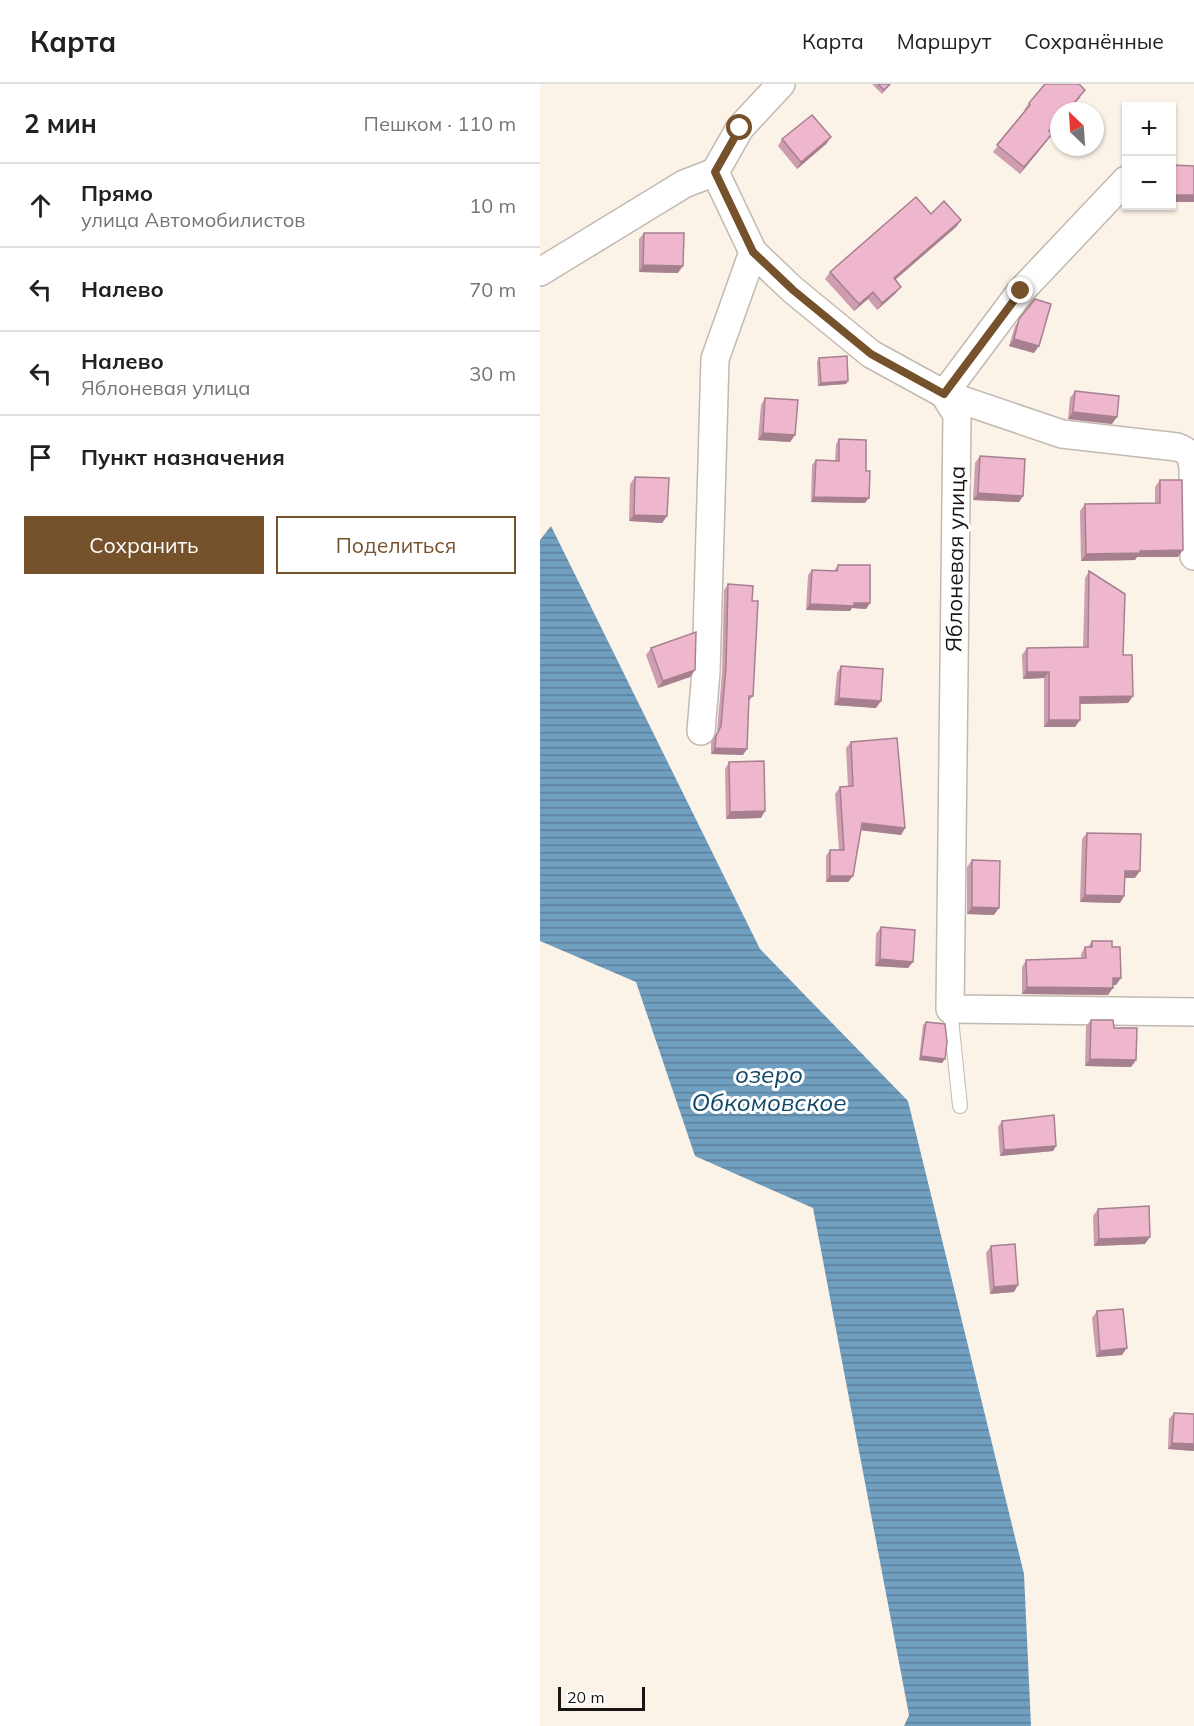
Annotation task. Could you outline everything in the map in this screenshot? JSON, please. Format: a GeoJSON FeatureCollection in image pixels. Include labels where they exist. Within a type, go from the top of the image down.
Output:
{"type":"FeatureCollection","features":[{"type":"Feature","properties":{"kind":"street"},"geometry":{"type":"LineString","coordinates":[[540,272],[684,184],[715,172],[740,128],[781,84]]}},
{"type":"Feature","properties":{"kind":"street"},"geometry":{"type":"LineString","coordinates":[[715,172],[753,252],[793,290],[871,354],[944,394],[1062,434],[1188,450],[1193,467],[1194,556]]}},
{"type":"Feature","properties":{"kind":"street"},"geometry":{"type":"LineString","coordinates":[[944,394],[1021,291],[1122,184]]}},
{"type":"Feature","properties":{"kind":"street"},"geometry":{"type":"LineString","coordinates":[[701,731],[706,660],[715,359],[753,252]]}},
{"type":"Feature","properties":{"kind":"street","name":"Яблоневая улица"},"geometry":{"type":"LineString","coordinates":[[944,394],[957,415],[950,1009]]}},
{"type":"Feature","properties":{"kind":"street"},"geometry":{"type":"LineString","coordinates":[[950,1009],[1194,1012]]}},
{"type":"Feature","properties":{"kind":"lane"},"geometry":{"type":"LineString","coordinates":[[950,1009],[960,1106]]}},
{"type":"Feature","properties":{"kind":"water","name":"озеро Обкомовское"},"geometry":{"type":"Polygon","coordinates":[[[551,526],[760,949],[908,1101],[1024,1574],[1031,1726],[904,1726],[909,1715],[813,1208],[695,1156],[636,982],[540,941],[540,540],[551,526]]]}},
{"type":"Feature","properties":{"kind":"building"},"geometry":{"type":"Polygon","coordinates":[[[878,84],[890,84],[884,90],[878,84]]]}},
{"type":"Feature","properties":{"kind":"building"},"geometry":{"type":"Polygon","coordinates":[[[1045,84],[1079,84],[1085,90],[1075,102],[1050,102],[1050,136],[1024,167],[997,145],[1030,105],[1029,103],[1045,84]]]}},
{"type":"Feature","properties":{"kind":"building"},"geometry":{"type":"Polygon","coordinates":[[[812,115],[831,137],[801,162],[782,139],[812,115]]]}},
{"type":"Feature","properties":{"kind":"building"},"geometry":{"type":"Polygon","coordinates":[[[1176,165],[1194,166],[1194,195],[1176,195],[1176,165]]]}},
{"type":"Feature","properties":{"kind":"building"},"geometry":{"type":"Polygon","coordinates":[[[916,197],[931,214],[944,201],[961,220],[894,278],[901,287],[882,303],[873,292],[859,304],[830,272],[916,197]]]}},
{"type":"Feature","properties":{"kind":"building"},"geometry":{"type":"Polygon","coordinates":[[[644,233],[684,233],[683,266],[643,265],[644,233]]]}},
{"type":"Feature","properties":{"kind":"building"},"geometry":{"type":"Polygon","coordinates":[[[1035,299],[1051,304],[1039,346],[1014,339],[1019,319],[1035,299]]]}},
{"type":"Feature","properties":{"kind":"building"},"geometry":{"type":"Polygon","coordinates":[[[847,356],[848,381],[821,383],[819,358],[847,356]]]}},
{"type":"Feature","properties":{"kind":"building"},"geometry":{"type":"Polygon","coordinates":[[[1075,391],[1119,396],[1117,417],[1073,412],[1075,391]]]}},
{"type":"Feature","properties":{"kind":"building"},"geometry":{"type":"Polygon","coordinates":[[[765,398],[798,400],[795,435],[763,433],[765,398]]]}},
{"type":"Feature","properties":{"kind":"building"},"geometry":{"type":"Polygon","coordinates":[[[839,439],[866,440],[866,471],[870,471],[869,498],[814,497],[816,460],[839,461],[839,439]]]}},
{"type":"Feature","properties":{"kind":"building"},"geometry":{"type":"Polygon","coordinates":[[[980,456],[1025,459],[1023,496],[978,493],[980,456]]]}},
{"type":"Feature","properties":{"kind":"building"},"geometry":{"type":"Polygon","coordinates":[[[635,477],[669,478],[667,516],[634,515],[635,477]]]}},
{"type":"Feature","properties":{"kind":"building"},"geometry":{"type":"Polygon","coordinates":[[[1160,480],[1182,480],[1183,550],[1086,554],[1085,504],[1160,503],[1160,480]]]}},
{"type":"Feature","properties":{"kind":"building"},"geometry":{"type":"Polygon","coordinates":[[[838,565],[870,565],[870,603],[854,603],[854,606],[810,604],[812,570],[837,571],[838,565]]]}},
{"type":"Feature","properties":{"kind":"building"},"geometry":{"type":"Polygon","coordinates":[[[1089,571],[1125,594],[1123,655],[1132,655],[1133,696],[1080,697],[1080,720],[1049,720],[1049,672],[1027,672],[1027,648],[1088,647],[1089,571]]]}},
{"type":"Feature","properties":{"kind":"building"},"geometry":{"type":"Polygon","coordinates":[[[728,584],[753,586],[752,601],[758,601],[753,696],[749,696],[747,749],[715,748],[716,736],[721,726],[726,667],[728,584]]]}},
{"type":"Feature","properties":{"kind":"building"},"geometry":{"type":"Polygon","coordinates":[[[696,632],[695,670],[663,681],[651,648],[696,632]]]}},
{"type":"Feature","properties":{"kind":"building"},"geometry":{"type":"Polygon","coordinates":[[[841,666],[883,669],[881,701],[839,698],[841,666]]]}},
{"type":"Feature","properties":{"kind":"building"},"geometry":{"type":"Polygon","coordinates":[[[897,738],[905,828],[862,823],[853,876],[830,876],[830,850],[844,850],[840,787],[853,786],[851,742],[897,738]]]}},
{"type":"Feature","properties":{"kind":"building"},"geometry":{"type":"Polygon","coordinates":[[[764,761],[765,811],[730,812],[729,762],[764,761]]]}},
{"type":"Feature","properties":{"kind":"building"},"geometry":{"type":"Polygon","coordinates":[[[1087,833],[1141,834],[1140,871],[1125,871],[1124,896],[1085,895],[1087,833]]]}},
{"type":"Feature","properties":{"kind":"building"},"geometry":{"type":"Polygon","coordinates":[[[972,860],[1000,861],[999,908],[972,907],[972,860]]]}},
{"type":"Feature","properties":{"kind":"building"},"geometry":{"type":"Polygon","coordinates":[[[881,927],[915,930],[913,962],[880,959],[881,927]]]}},
{"type":"Feature","properties":{"kind":"building"},"geometry":{"type":"Polygon","coordinates":[[[1092,941],[1112,941],[1112,947],[1120,947],[1121,978],[1113,978],[1113,988],[1027,987],[1026,960],[1086,958],[1085,947],[1092,947],[1092,941]]]}},
{"type":"Feature","properties":{"kind":"building"},"geometry":{"type":"Polygon","coordinates":[[[1091,1020],[1113,1020],[1114,1028],[1137,1028],[1136,1060],[1090,1059],[1091,1020]]]}},
{"type":"Feature","properties":{"kind":"building"},"geometry":{"type":"Polygon","coordinates":[[[926,1022],[945,1024],[947,1042],[945,1059],[921,1056],[926,1022]]]}},
{"type":"Feature","properties":{"kind":"building"},"geometry":{"type":"Polygon","coordinates":[[[1054,1115],[1056,1146],[1004,1150],[1002,1121],[1054,1115]]]}},
{"type":"Feature","properties":{"kind":"building"},"geometry":{"type":"Polygon","coordinates":[[[1149,1206],[1150,1237],[1099,1239],[1098,1209],[1149,1206]]]}},
{"type":"Feature","properties":{"kind":"building"},"geometry":{"type":"Polygon","coordinates":[[[1015,1244],[1018,1285],[994,1287],[991,1246],[1015,1244]]]}},
{"type":"Feature","properties":{"kind":"building"},"geometry":{"type":"Polygon","coordinates":[[[1123,1309],[1127,1348],[1100,1351],[1097,1311],[1123,1309]]]}},
{"type":"Feature","properties":{"kind":"building"},"geometry":{"type":"Polygon","coordinates":[[[1174,1413],[1194,1414],[1194,1444],[1172,1443],[1174,1413]]]}},
{"type":"Feature","properties":{"kind":"route"},"geometry":{"type":"LineString","coordinates":[[740,128],[715,172],[753,252],[793,290],[871,354],[944,394],[1021,291]]}}]}
